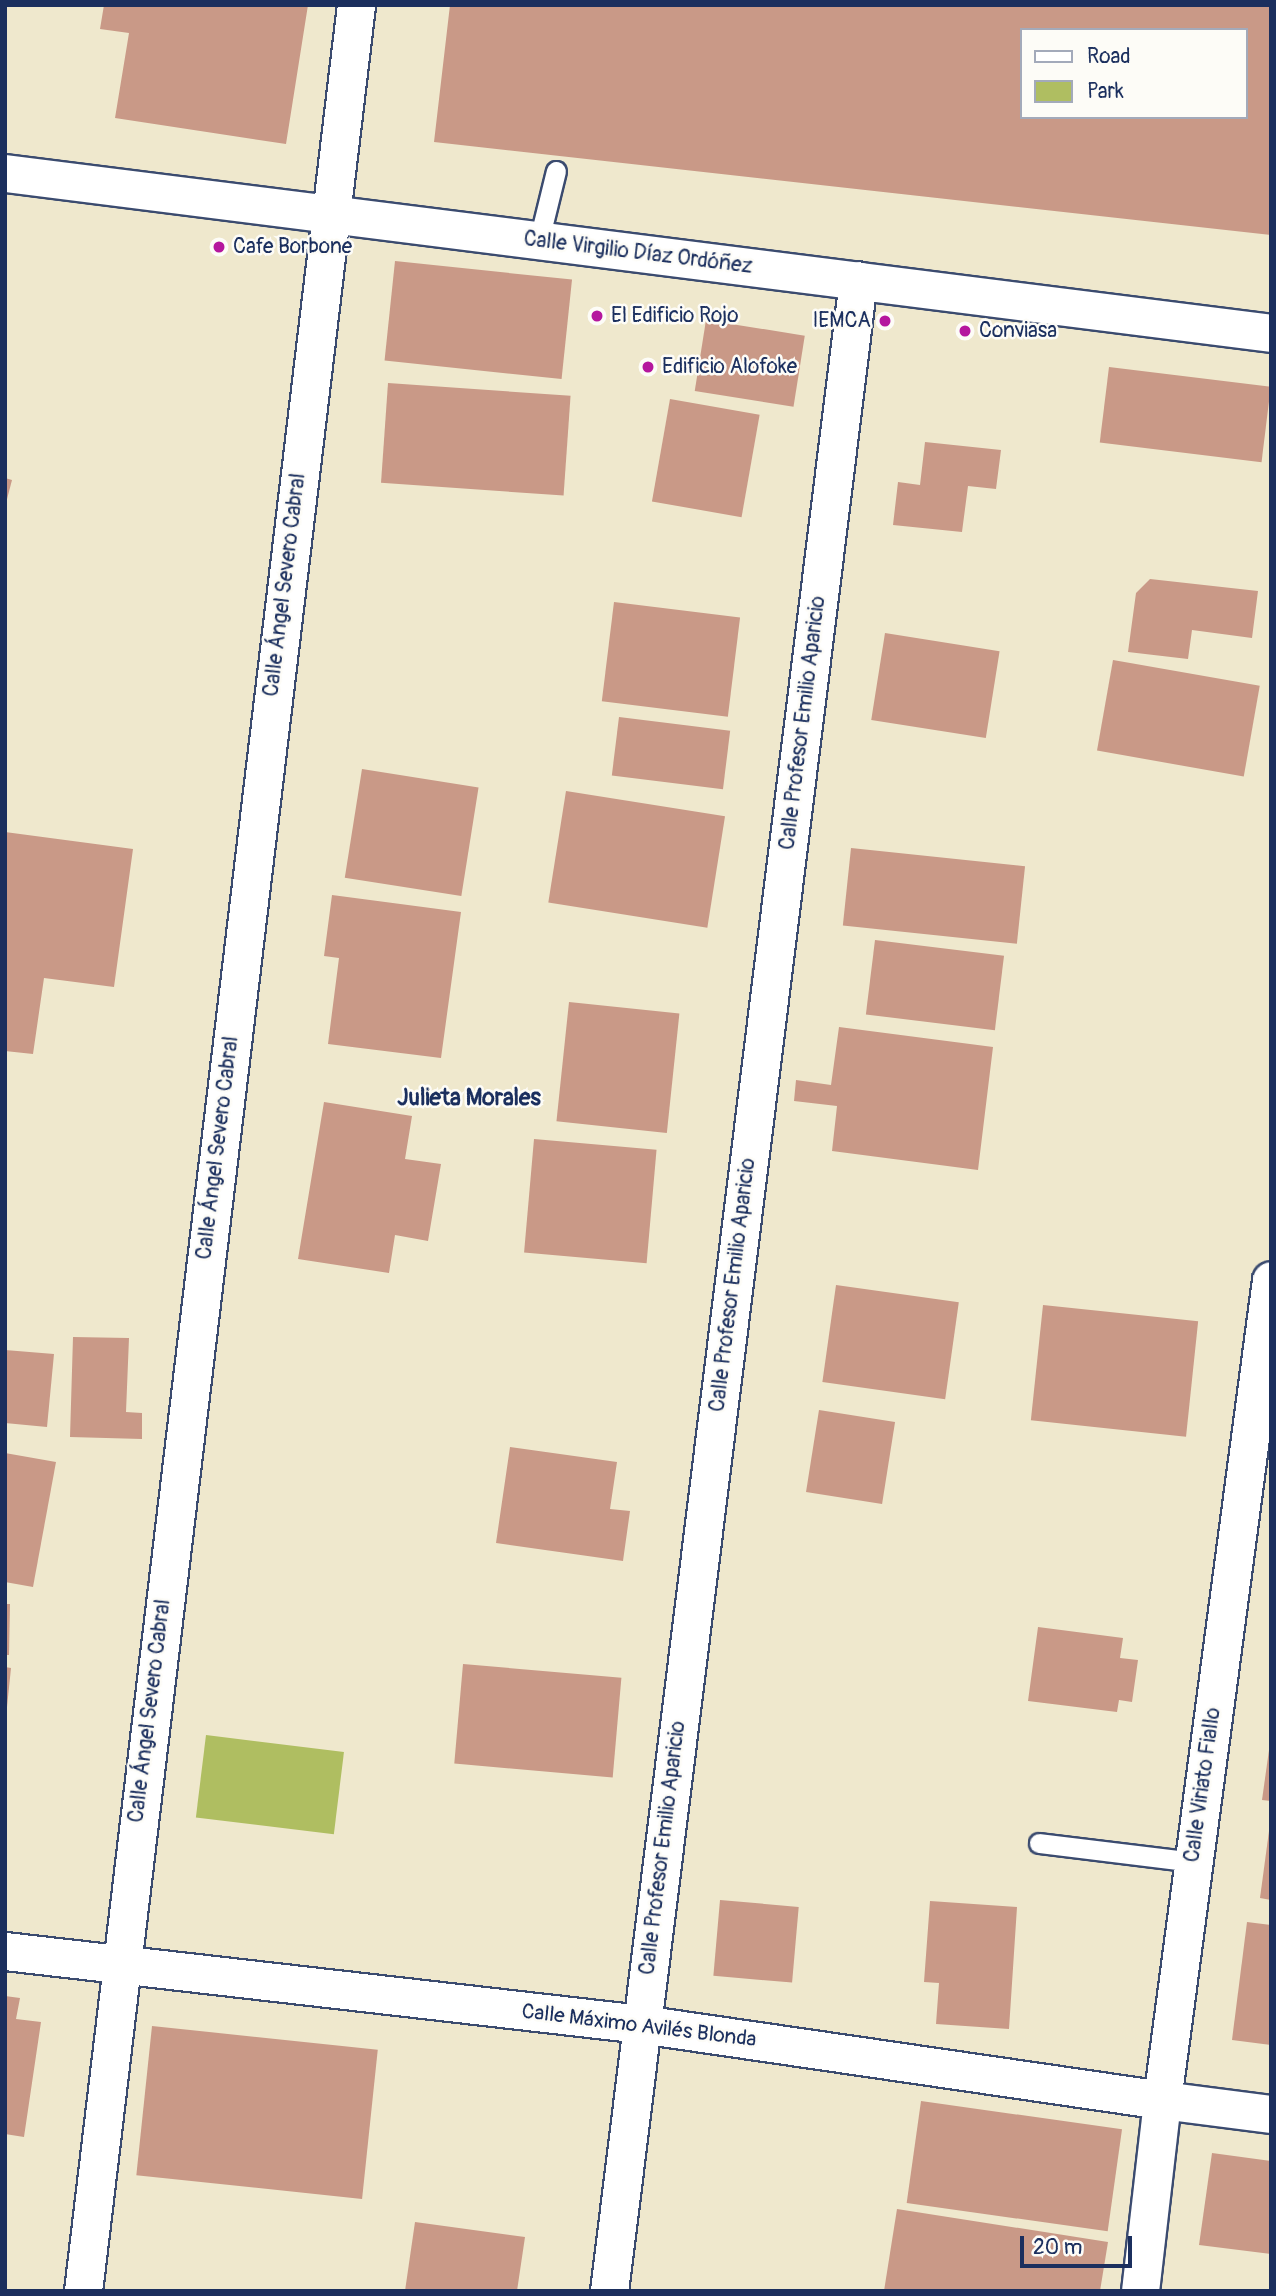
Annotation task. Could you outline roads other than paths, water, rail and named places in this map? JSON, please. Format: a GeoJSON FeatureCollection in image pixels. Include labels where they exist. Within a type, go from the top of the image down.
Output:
{"type":"FeatureCollection","features":[{"type":"Feature","properties":{"kind":"street","name":"Calle Ángel Severo Cabral"},"geometry":{"type":"LineString","coordinates":[[83,2291],[356,5]]}},
{"type":"Feature","properties":{"kind":"street","name":"Calle Virgilio Díaz Ordóñez"},"geometry":{"type":"LineString","coordinates":[[5,173],[1271,333]]}},
{"type":"Feature","properties":{"kind":"street","name":"Calle Profesor Emilio Aparicio"},"geometry":{"type":"LineString","coordinates":[[609,2291],[858,280]]}},
{"type":"Feature","properties":{"kind":"street","name":"Calle Viriato Fiallo"},"geometry":{"type":"LineString","coordinates":[[1140,2291],[1161,2101],[1271,1280]]}},
{"type":"Feature","properties":{"kind":"street","name":"Calle Máximo Avilés Blonda"},"geometry":{"type":"LineString","coordinates":[[5,1951],[641,2024],[1161,2101],[1271,2113]]}},
{"type":"Feature","properties":{"kind":"lane"},"geometry":{"type":"LineString","coordinates":[[539,240],[556,171]]}},
{"type":"Feature","properties":{"kind":"lane"},"geometry":{"type":"LineString","coordinates":[[1039,1843],[1193,1862]]}},
{"type":"Feature","properties":{"kind":"place","name":"Cafe Borbone"},"geometry":{"type":"Point","coordinates":[219,247]}},
{"type":"Feature","properties":{"kind":"place","name":"El Edificio Rojo"},"geometry":{"type":"Point","coordinates":[597,316]}},
{"type":"Feature","properties":{"kind":"place","name":"IEMCA"},"geometry":{"type":"Point","coordinates":[885,321]}},
{"type":"Feature","properties":{"kind":"place","name":"Conviasa"},"geometry":{"type":"Point","coordinates":[965,331]}},
{"type":"Feature","properties":{"kind":"place","name":"Edificio Alofoke"},"geometry":{"type":"Point","coordinates":[648,367]}},
{"type":"Feature","properties":{"kind":"district","name":"Julieta Morales"},"geometry":{"type":"Point","coordinates":[469,1098]}}]}
